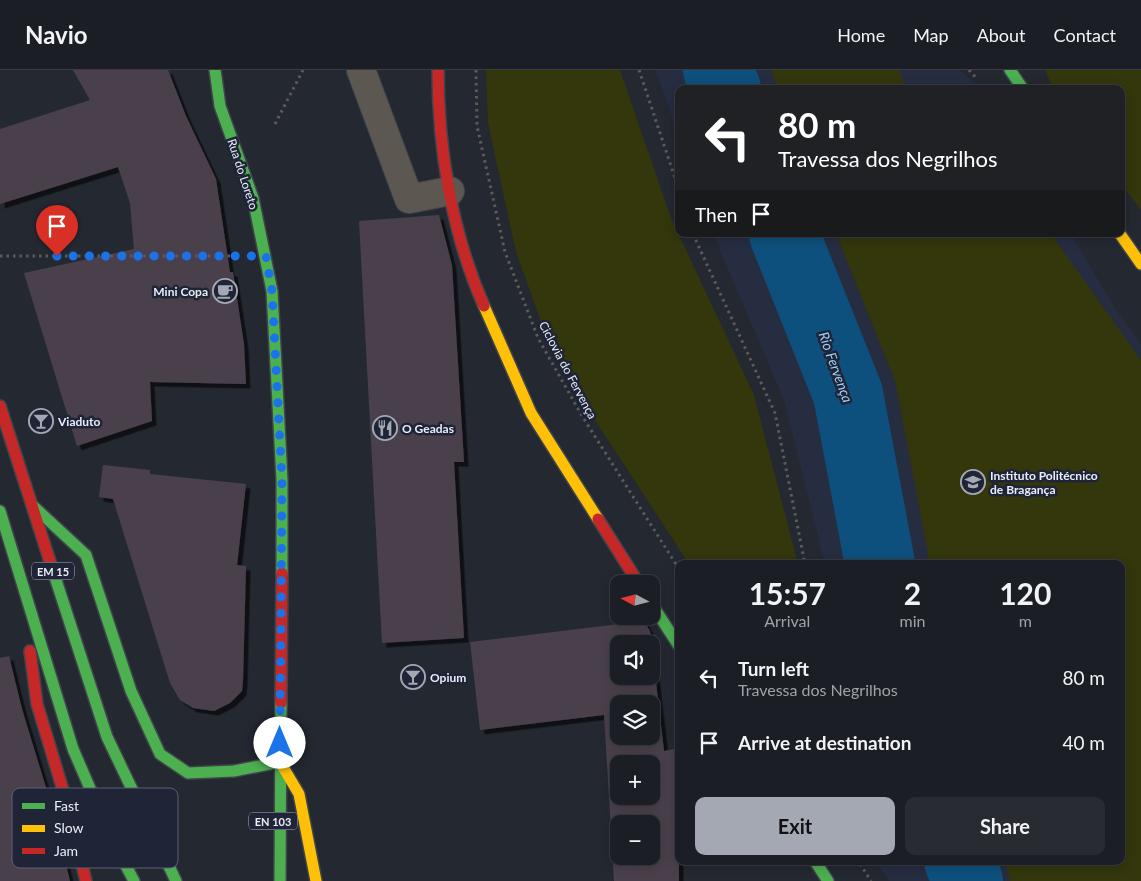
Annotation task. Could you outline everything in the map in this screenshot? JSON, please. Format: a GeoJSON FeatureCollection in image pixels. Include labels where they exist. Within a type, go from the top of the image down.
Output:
{"type":"FeatureCollection","features":[{"type":"Feature","properties":{"kind":"main road","name":"EN 103"},"geometry":{"type":"LineString","coordinates":[[215,70],[220,106]]}},
{"type":"Feature","properties":{"kind":"main road"},"geometry":{"type":"LineString","coordinates":[[438,70],[438,114],[450,191],[473,282],[531,413],[633,575]]}},
{"type":"Feature","properties":{"kind":"main road"},"geometry":{"type":"LineString","coordinates":[[1010,70],[1021,85]]}},
{"type":"Feature","properties":{"kind":"main road"},"geometry":{"type":"LineString","coordinates":[[1016,70],[1021,85]]}},
{"type":"Feature","properties":{"kind":"main road","name":"Rua do Loreto"},"geometry":{"type":"LineString","coordinates":[[220,106],[253,198],[272,291],[282,480],[280,762]]}},
{"type":"Feature","properties":{"kind":"main road"},"geometry":{"type":"LineString","coordinates":[[1122,237],[1141,264]]}},
{"type":"Feature","properties":{"kind":"main road","name":"EM 15"},"geometry":{"type":"LineString","coordinates":[[0,406],[107,736],[132,788]]}},
{"type":"Feature","properties":{"kind":"main road"},"geometry":{"type":"LineString","coordinates":[[32,505],[86,555],[131,691],[160,754],[188,773],[234,771],[280,762],[299,794],[316,881]]}},
{"type":"Feature","properties":{"kind":"main road","name":"EM 15"},"geometry":{"type":"LineString","coordinates":[[0,511],[74,750],[90,788]]}},
{"type":"Feature","properties":{"kind":"main road"},"geometry":{"type":"LineString","coordinates":[[19,573],[37,704],[62,788]]}},
{"type":"Feature","properties":{"kind":"main road"},"geometry":{"type":"LineString","coordinates":[[660,617],[675,640]]}},
{"type":"Feature","properties":{"kind":"main road","name":"EN 103"},"geometry":{"type":"LineString","coordinates":[[268,863],[280,762]]}},
{"type":"Feature","properties":{"kind":"main road","name":"EN 103"},"geometry":{"type":"LineString","coordinates":[[280,762],[280,881]]}},
{"type":"Feature","properties":{"kind":"main road"},"geometry":{"type":"LineString","coordinates":[[818,865],[828,881]]}},
{"type":"Feature","properties":{"kind":"main road"},"geometry":{"type":"LineString","coordinates":[[83,868],[86,881]]}},
{"type":"Feature","properties":{"kind":"main road","name":"EM 15"},"geometry":{"type":"LineString","coordinates":[[127,868],[134,881]]}},
{"type":"Feature","properties":{"kind":"main road","name":"EM 15"},"geometry":{"type":"LineString","coordinates":[[170,868],[176,881]]}},
{"type":"Feature","properties":{"kind":"street","name":"Rua do Loreto"},"geometry":{"type":"LineString","coordinates":[[202,70],[220,106]]}},
{"type":"Feature","properties":{"kind":"street"},"geometry":{"type":"LineString","coordinates":[[362,70],[409,199],[450,191]]}},
{"type":"Feature","properties":{"kind":"path"},"geometry":{"type":"LineString","coordinates":[[275,124],[302,70]]}},
{"type":"Feature","properties":{"kind":"path","name":"Ciclovia do Fervença"},"geometry":{"type":"LineString","coordinates":[[476,70],[477,126],[505,252],[538,338],[582,416],[675,563]]}},
{"type":"Feature","properties":{"kind":"path"},"geometry":{"type":"LineString","coordinates":[[638,70],[675,178]]}},
{"type":"Feature","properties":{"kind":"path"},"geometry":{"type":"LineString","coordinates":[[694,237],[775,413],[804,560]]}},
{"type":"Feature","properties":{"kind":"path"},"geometry":{"type":"LineString","coordinates":[[0,256],[266,256]]}},
{"type":"Feature","properties":{"kind":"path"},"geometry":{"type":"LineString","coordinates":[[861,865],[871,881]]}},
{"type":"Feature","properties":{"kind":"shaded area"},"geometry":{"type":"Polygon","coordinates":[[[486,70],[620,70],[675,227],[675,237],[680,237],[754,395],[797,560],[686,560],[591,414],[547,338],[516,252],[488,123],[486,70]]]}},
{"type":"Feature","properties":{"kind":"shaded area"},"geometry":{"type":"Polygon","coordinates":[[[656,70],[960,70],[976,85],[675,85],[675,126],[656,70]]]}},
{"type":"Feature","properties":{"kind":"shaded area"},"geometry":{"type":"Polygon","coordinates":[[[771,70],[899,70],[905,85],[777,85],[771,70]]]}},
{"type":"Feature","properties":{"kind":"shaded area"},"geometry":{"type":"Polygon","coordinates":[[[1045,70],[1141,70],[1141,210],[1125,189],[1125,85],[1051,85],[1045,70]]]}},
{"type":"Feature","properties":{"kind":"shaded area","name":"Instituto Politécnico de Bragança"},"geometry":{"type":"Polygon","coordinates":[[[714,237],[1073,237],[1113,305],[1141,344],[1141,881],[889,881],[878,865],[1125,865],[1125,560],[824,560],[784,400],[714,237]]]}},
{"type":"Feature","properties":{"kind":"shaded area","name":"Instituto Politécnico de Bragança"},"geometry":{"type":"Polygon","coordinates":[[[837,237],[1053,237],[1141,360],[1141,881],[1010,881],[1006,865],[1125,865],[1125,560],[929,560],[895,381],[837,237]]]}},
{"type":"Feature","properties":{"kind":"building"},"geometry":{"type":"Polygon","coordinates":[[[73,70],[168,70],[186,116],[216,179],[230,272],[233,272],[244,344],[246,384],[150,382],[152,421],[77,446],[24,273],[134,249],[130,203],[118,167],[0,204],[0,129],[90,100],[73,70]]]}},
{"type":"Feature","properties":{"kind":"building"},"geometry":{"type":"Polygon","coordinates":[[[439,215],[452,265],[464,462],[454,462],[464,638],[382,643],[359,221],[439,215]]]}},
{"type":"Feature","properties":{"kind":"building"},"geometry":{"type":"Polygon","coordinates":[[[103,465],[150,470],[150,474],[246,484],[237,565],[246,566],[242,691],[230,703],[214,711],[193,708],[180,700],[170,683],[113,499],[99,497],[103,465]]]}},
{"type":"Feature","properties":{"kind":"building"},"geometry":{"type":"Polygon","coordinates":[[[611,625],[646,625],[650,635],[610,635],[610,685],[656,685],[657,695],[610,695],[610,745],[660,745],[660,717],[664,751],[675,749],[675,865],[679,865],[679,881],[614,881],[613,865],[660,865],[660,815],[610,815],[604,715],[480,730],[470,642],[611,625]]]}},
{"type":"Feature","properties":{"kind":"building"},"geometry":{"type":"Polygon","coordinates":[[[9,656],[22,709],[46,788],[12,788],[12,868],[67,868],[70,881],[0,881],[0,658],[9,656]]]}},
{"type":"Feature","properties":{"kind":"waterway","name":"Rio Fervença"},"geometry":{"type":"LineString","coordinates":[[718,70],[724,85]]}},
{"type":"Feature","properties":{"kind":"waterway","name":"Rio Fervença"},"geometry":{"type":"LineString","coordinates":[[785,237],[848,394],[879,560]]}},
{"type":"Feature","properties":{"kind":"waterway","name":"Rio Fervença"},"geometry":{"type":"LineString","coordinates":[[961,865],[968,881]]}},
{"type":"Feature","properties":{"kind":"traffic: fast"},"geometry":{"type":"LineString","coordinates":[[215,70],[220,106],[253,198],[272,291],[282,480],[282,573]]}},
{"type":"Feature","properties":{"kind":"traffic: fast"},"geometry":{"type":"LineString","coordinates":[[1010,70],[1020,85]]}},
{"type":"Feature","properties":{"kind":"traffic: fast"},"geometry":{"type":"LineString","coordinates":[[32,505],[86,555],[131,691],[160,754],[188,773],[234,771],[280,762]]}},
{"type":"Feature","properties":{"kind":"traffic: fast"},"geometry":{"type":"LineString","coordinates":[[0,511],[73,749],[90,788]]}},
{"type":"Feature","properties":{"kind":"traffic: fast"},"geometry":{"type":"LineString","coordinates":[[54,574],[107,737],[131,788]]}},
{"type":"Feature","properties":{"kind":"traffic: fast"},"geometry":{"type":"LineString","coordinates":[[660,617],[675,640]]}},
{"type":"Feature","properties":{"kind":"traffic: fast"},"geometry":{"type":"LineString","coordinates":[[280,881],[281,703]]}},
{"type":"Feature","properties":{"kind":"traffic: fast"},"geometry":{"type":"LineString","coordinates":[[818,865],[828,881]]}},
{"type":"Feature","properties":{"kind":"traffic: fast"},"geometry":{"type":"LineString","coordinates":[[127,868],[134,881]]}},
{"type":"Feature","properties":{"kind":"traffic: fast"},"geometry":{"type":"LineString","coordinates":[[170,868],[176,881]]}},
{"type":"Feature","properties":{"kind":"traffic: slow"},"geometry":{"type":"LineString","coordinates":[[1122,237],[1141,264]]}},
{"type":"Feature","properties":{"kind":"traffic: slow"},"geometry":{"type":"LineString","coordinates":[[484,306],[531,413],[598,519]]}},
{"type":"Feature","properties":{"kind":"traffic: slow"},"geometry":{"type":"LineString","coordinates":[[280,762],[299,794],[316,881]]}},
{"type":"Feature","properties":{"kind":"traffic: jam"},"geometry":{"type":"LineString","coordinates":[[438,70],[441,130],[449,191],[463,250],[484,306]]}},
{"type":"Feature","properties":{"kind":"traffic: jam"},"geometry":{"type":"LineString","coordinates":[[0,406],[54,574]]}},
{"type":"Feature","properties":{"kind":"traffic: jam"},"geometry":{"type":"LineString","coordinates":[[598,519],[633,575]]}},
{"type":"Feature","properties":{"kind":"traffic: jam"},"geometry":{"type":"LineString","coordinates":[[281,703],[282,573]]}},
{"type":"Feature","properties":{"kind":"traffic: jam"},"geometry":{"type":"LineString","coordinates":[[30,651],[37,704],[62,788]]}},
{"type":"Feature","properties":{"kind":"traffic: jam"},"geometry":{"type":"LineString","coordinates":[[83,868],[86,881]]}},
{"type":"Feature","properties":{"kind":"place","name":"Mini Copa"},"geometry":{"type":"Point","coordinates":[225,291]}},
{"type":"Feature","properties":{"kind":"place","name":"Viaduto"},"geometry":{"type":"Point","coordinates":[41,421]}},
{"type":"Feature","properties":{"kind":"place","name":"O Geadas"},"geometry":{"type":"Point","coordinates":[385,428]}},
{"type":"Feature","properties":{"kind":"place","name":"Instituto Politécnico de Bragança"},"geometry":{"type":"Point","coordinates":[973,482]}},
{"type":"Feature","properties":{"kind":"place","name":"Opium"},"geometry":{"type":"Point","coordinates":[413,677]}},
{"type":"Feature","properties":{"kind":"route"},"geometry":{"type":"LineString","coordinates":[[57,256],[266,256],[272,291],[282,480],[280,743]]}}]}
